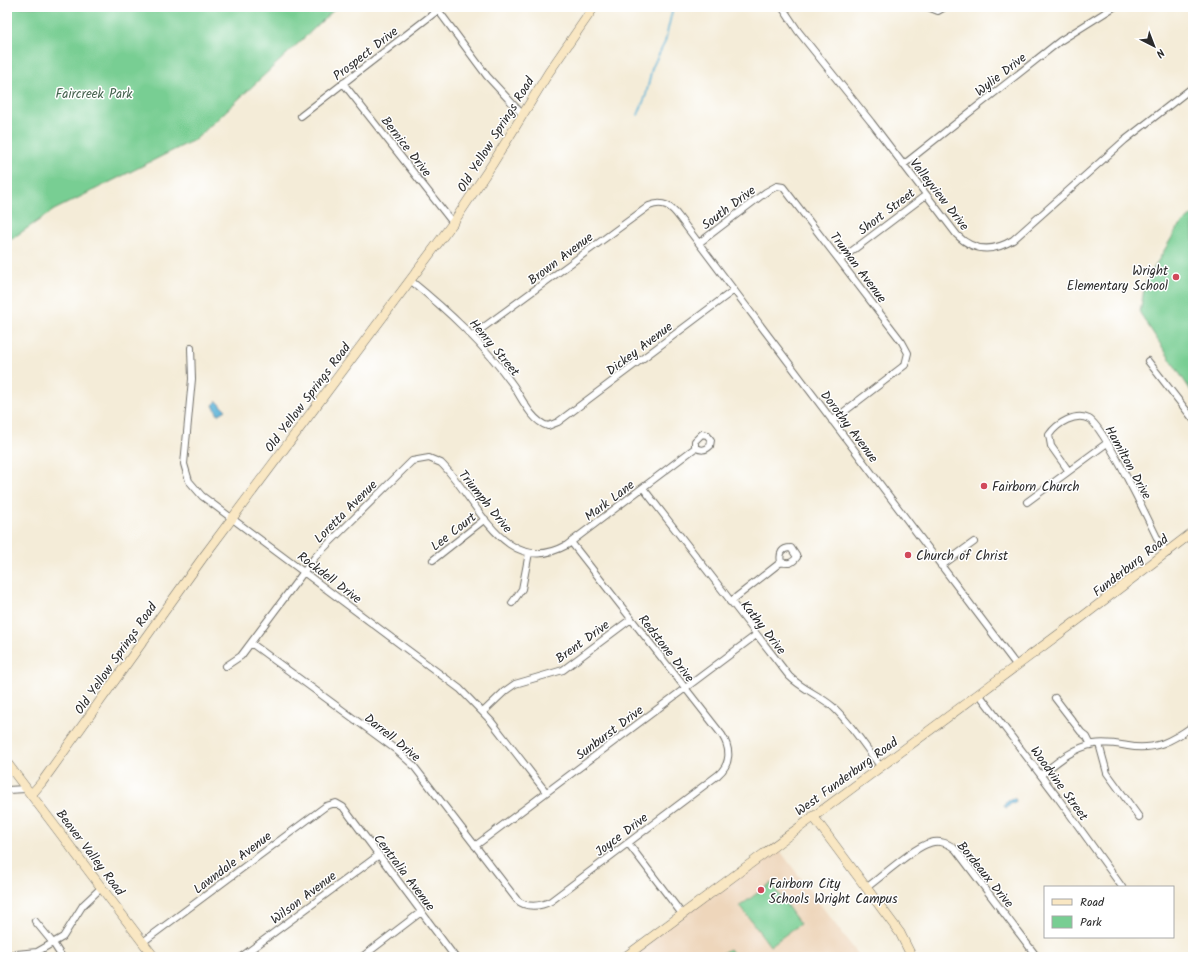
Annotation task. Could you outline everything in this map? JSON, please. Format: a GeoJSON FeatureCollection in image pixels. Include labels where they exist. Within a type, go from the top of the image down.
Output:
{"type":"FeatureCollection","features":[{"type":"Feature","properties":{"kind":"street","name":"Old Yellow Springs Road"},"geometry":{"type":"LineString","coordinates":[[28,792],[42,782],[232,518],[340,376],[383,315],[453,223],[549,72],[594,7]]}},
{"type":"Feature","properties":{"kind":"street","name":"Valleyview Drive"},"geometry":{"type":"LineString","coordinates":[[782,7],[798,31],[957,235],[966,243],[986,249],[1006,244],[1019,236],[1125,140],[1193,87]]}},
{"type":"Feature","properties":{"kind":"street"},"geometry":{"type":"LineString","coordinates":[[928,7],[938,11],[945,7]]}},
{"type":"Feature","properties":{"kind":"street","name":"Wylie Drive"},"geometry":{"type":"LineString","coordinates":[[903,164],[1060,41],[1114,7]]}},
{"type":"Feature","properties":{"kind":"street"},"geometry":{"type":"LineString","coordinates":[[440,8],[487,76],[523,115]]}},
{"type":"Feature","properties":{"kind":"street","name":"Prospect Drive"},"geometry":{"type":"LineString","coordinates":[[301,116],[440,8]]}},
{"type":"Feature","properties":{"kind":"street","name":"Bernice Drive"},"geometry":{"type":"LineString","coordinates":[[343,83],[453,223]]}},
{"type":"Feature","properties":{"kind":"street","name":"Truman Avenue"},"geometry":{"type":"LineString","coordinates":[[772,188],[780,186],[787,189],[908,350],[908,360],[898,371],[832,421]]}},
{"type":"Feature","properties":{"kind":"street","name":"South Drive"},"geometry":{"type":"LineString","coordinates":[[699,243],[772,188]]}},
{"type":"Feature","properties":{"kind":"street","name":"Short Street"},"geometry":{"type":"LineString","coordinates":[[840,260],[926,195]]}},
{"type":"Feature","properties":{"kind":"street","name":"Dorothy Avenue"},"geometry":{"type":"LineString","coordinates":[[662,203],[674,210],[1017,666]]}},
{"type":"Feature","properties":{"kind":"street","name":"Brown Avenue"},"geometry":{"type":"LineString","coordinates":[[473,335],[649,206],[662,203]]}},
{"type":"Feature","properties":{"kind":"street","name":"Henry Street"},"geometry":{"type":"LineString","coordinates":[[410,280],[473,335],[510,382],[537,420],[548,426],[558,422]]}},
{"type":"Feature","properties":{"kind":"street","name":"Dickey Avenue"},"geometry":{"type":"LineString","coordinates":[[558,422],[734,290]]}},
{"type":"Feature","properties":{"kind":"street","name":"Rockdell Drive"},"geometry":{"type":"LineString","coordinates":[[191,348],[192,379],[184,460],[189,481],[198,493],[453,683],[483,712],[546,792]]}},
{"type":"Feature","properties":{"kind":"street"},"geometry":{"type":"LineString","coordinates":[[1148,361],[1193,419]]}},
{"type":"Feature","properties":{"kind":"street","name":"Hamilton Drive"},"geometry":{"type":"LineString","coordinates":[[1068,470],[1049,443],[1050,434],[1056,427],[1072,418],[1084,417],[1093,422],[1107,443],[1160,544],[1168,553]]}},
{"type":"Feature","properties":{"kind":"street"},"geometry":{"type":"LineString","coordinates":[[1027,502],[1068,470],[1107,443]]}},
{"type":"Feature","properties":{"kind":"street","name":"Mark Lane"},"geometry":{"type":"LineString","coordinates":[[529,553],[552,552],[571,542],[695,448]]}},
{"type":"Feature","properties":{"kind":"street","name":"Triumph Drive"},"geometry":{"type":"LineString","coordinates":[[429,458],[444,466],[496,533],[507,544],[529,553]]}},
{"type":"Feature","properties":{"kind":"street","name":"Loretta Avenue"},"geometry":{"type":"LineString","coordinates":[[226,666],[239,658],[251,644],[315,557],[407,465],[417,459],[429,458]]}},
{"type":"Feature","properties":{"kind":"street","name":"Kathy Drive"},"geometry":{"type":"LineString","coordinates":[[643,488],[756,636],[797,684],[826,701],[837,711],[881,767]]}},
{"type":"Feature","properties":{"kind":"street","name":"Lee Court"},"geometry":{"type":"LineString","coordinates":[[433,560],[486,519]]}},
{"type":"Feature","properties":{"kind":"street","name":"Funderburg Road"},"geometry":{"type":"LineString","coordinates":[[1082,617],[1168,553],[1193,532]]}},
{"type":"Feature","properties":{"kind":"street","name":"Redstone Drive"},"geometry":{"type":"LineString","coordinates":[[571,542],[726,743],[728,758],[722,772]]}},
{"type":"Feature","properties":{"kind":"street"},"geometry":{"type":"LineString","coordinates":[[941,566],[974,542]]}},
{"type":"Feature","properties":{"kind":"street"},"geometry":{"type":"LineString","coordinates":[[512,603],[522,589],[529,553]]}},
{"type":"Feature","properties":{"kind":"street"},"geometry":{"type":"LineString","coordinates":[[730,602],[781,562]]}},
{"type":"Feature","properties":{"kind":"street","name":"West Funderburg Road"},"geometry":{"type":"LineString","coordinates":[[625,957],[812,816],[881,767],[1082,617]]}},
{"type":"Feature","properties":{"kind":"street","name":"Brent Drive"},"geometry":{"type":"LineString","coordinates":[[483,712],[515,684],[563,670],[631,619]]}},
{"type":"Feature","properties":{"kind":"street","name":"Sunburst Drive"},"geometry":{"type":"LineString","coordinates":[[475,846],[756,636]]}},
{"type":"Feature","properties":{"kind":"street","name":"Darrell Drive"},"geometry":{"type":"LineString","coordinates":[[251,644],[408,761],[430,786],[517,900],[522,904],[530,906]]}},
{"type":"Feature","properties":{"kind":"street","name":"Woodvine Street"},"geometry":{"type":"LineString","coordinates":[[979,694],[1041,775],[1121,886]]}},
{"type":"Feature","properties":{"kind":"street"},"geometry":{"type":"LineString","coordinates":[[1054,698],[1081,732],[1087,737],[1090,745]]}},
{"type":"Feature","properties":{"kind":"street"},"geometry":{"type":"LineString","coordinates":[[1041,775],[1066,755],[1090,745],[1112,743],[1140,748],[1154,747],[1176,738],[1193,726]]}},
{"type":"Feature","properties":{"kind":"street"},"geometry":{"type":"LineString","coordinates":[[1099,744],[1107,773],[1139,817]]}},
{"type":"Feature","properties":{"kind":"street","name":"Beaver Valley Road"},"geometry":{"type":"LineString","coordinates":[[7,763],[154,957]]}},
{"type":"Feature","properties":{"kind":"street","name":"Joyce Drive"},"geometry":{"type":"LineString","coordinates":[[530,906],[542,905],[551,901],[722,772]]}},
{"type":"Feature","properties":{"kind":"street"},"geometry":{"type":"LineString","coordinates":[[7,790],[28,792]]}},
{"type":"Feature","properties":{"kind":"street","name":"Centralia Avenue"},"geometry":{"type":"LineString","coordinates":[[336,803],[343,807],[455,957]]}},
{"type":"Feature","properties":{"kind":"street","name":"Lawndale Avenue"},"geometry":{"type":"LineString","coordinates":[[143,942],[326,806],[336,803]]}},
{"type":"Feature","properties":{"kind":"street"},"geometry":{"type":"LineString","coordinates":[[812,816],[900,933],[912,957]]}},
{"type":"Feature","properties":{"kind":"street","name":"Bordeaux Drive"},"geometry":{"type":"LineString","coordinates":[[866,888],[925,844],[937,842],[948,844],[956,850],[1037,957]]}},
{"type":"Feature","properties":{"kind":"street"},"geometry":{"type":"LineString","coordinates":[[628,843],[682,914]]}},
{"type":"Feature","properties":{"kind":"street","name":"Wilson Avenue"},"geometry":{"type":"LineString","coordinates":[[241,957],[379,855]]}},
{"type":"Feature","properties":{"kind":"street"},"geometry":{"type":"LineString","coordinates":[[7,956],[37,952],[66,934],[83,905],[101,888]]}},
{"type":"Feature","properties":{"kind":"street"},"geometry":{"type":"LineString","coordinates":[[362,957],[421,912]]}},
{"type":"Feature","properties":{"kind":"street"},"geometry":{"type":"LineString","coordinates":[[35,921],[53,943],[62,957]]}},
{"type":"Feature","properties":{"kind":"shaded area","name":"Fairborn City Schools Wright Campus"},"geometry":{"type":"Polygon","coordinates":[[[775,844],[860,957],[625,957],[775,844]]]}},
{"type":"Feature","properties":{"kind":"green space","name":"Faircreek Park"},"geometry":{"type":"Polygon","coordinates":[[[7,7],[337,7],[196,139],[54,210],[7,242],[7,7]]]}},
{"type":"Feature","properties":{"kind":"green space"},"geometry":{"type":"Polygon","coordinates":[[[1193,214],[1193,394],[1140,313],[1145,283],[1178,227],[1193,214]]]}},
{"type":"Feature","properties":{"kind":"green space"},"geometry":{"type":"Polygon","coordinates":[[[771,883],[800,924],[770,946],[740,906],[771,883]]]}},
{"type":"Feature","properties":{"kind":"green space"},"geometry":{"type":"Polygon","coordinates":[[[729,949],[735,957],[723,957],[721,954],[729,949]]]}},
{"type":"Feature","properties":{"kind":"water"},"geometry":{"type":"Polygon","coordinates":[[[217,401],[226,410],[218,415],[213,405],[217,401]]]}},
{"type":"Feature","properties":{"kind":"water"},"geometry":{"type":"Polygon","coordinates":[[[1014,798],[1016,800],[1015,803],[1011,803],[1007,808],[1004,806],[1006,802],[1014,798]]]}},
{"type":"Feature","properties":{"kind":"waterway"},"geometry":{"type":"LineString","coordinates":[[638,115],[646,95],[652,68],[665,42],[673,7]]}},
{"type":"Feature","properties":{"kind":"place","name":"Wright Elementary School"},"geometry":{"type":"Point","coordinates":[1176,277]}},
{"type":"Feature","properties":{"kind":"place","name":"Fairborn Church"},"geometry":{"type":"Point","coordinates":[984,486]}},
{"type":"Feature","properties":{"kind":"place","name":"Church of Christ"},"geometry":{"type":"Point","coordinates":[908,555]}},
{"type":"Feature","properties":{"kind":"place","name":"Fairborn City Schools Wright Campus"},"geometry":{"type":"Point","coordinates":[761,890]}}]}
